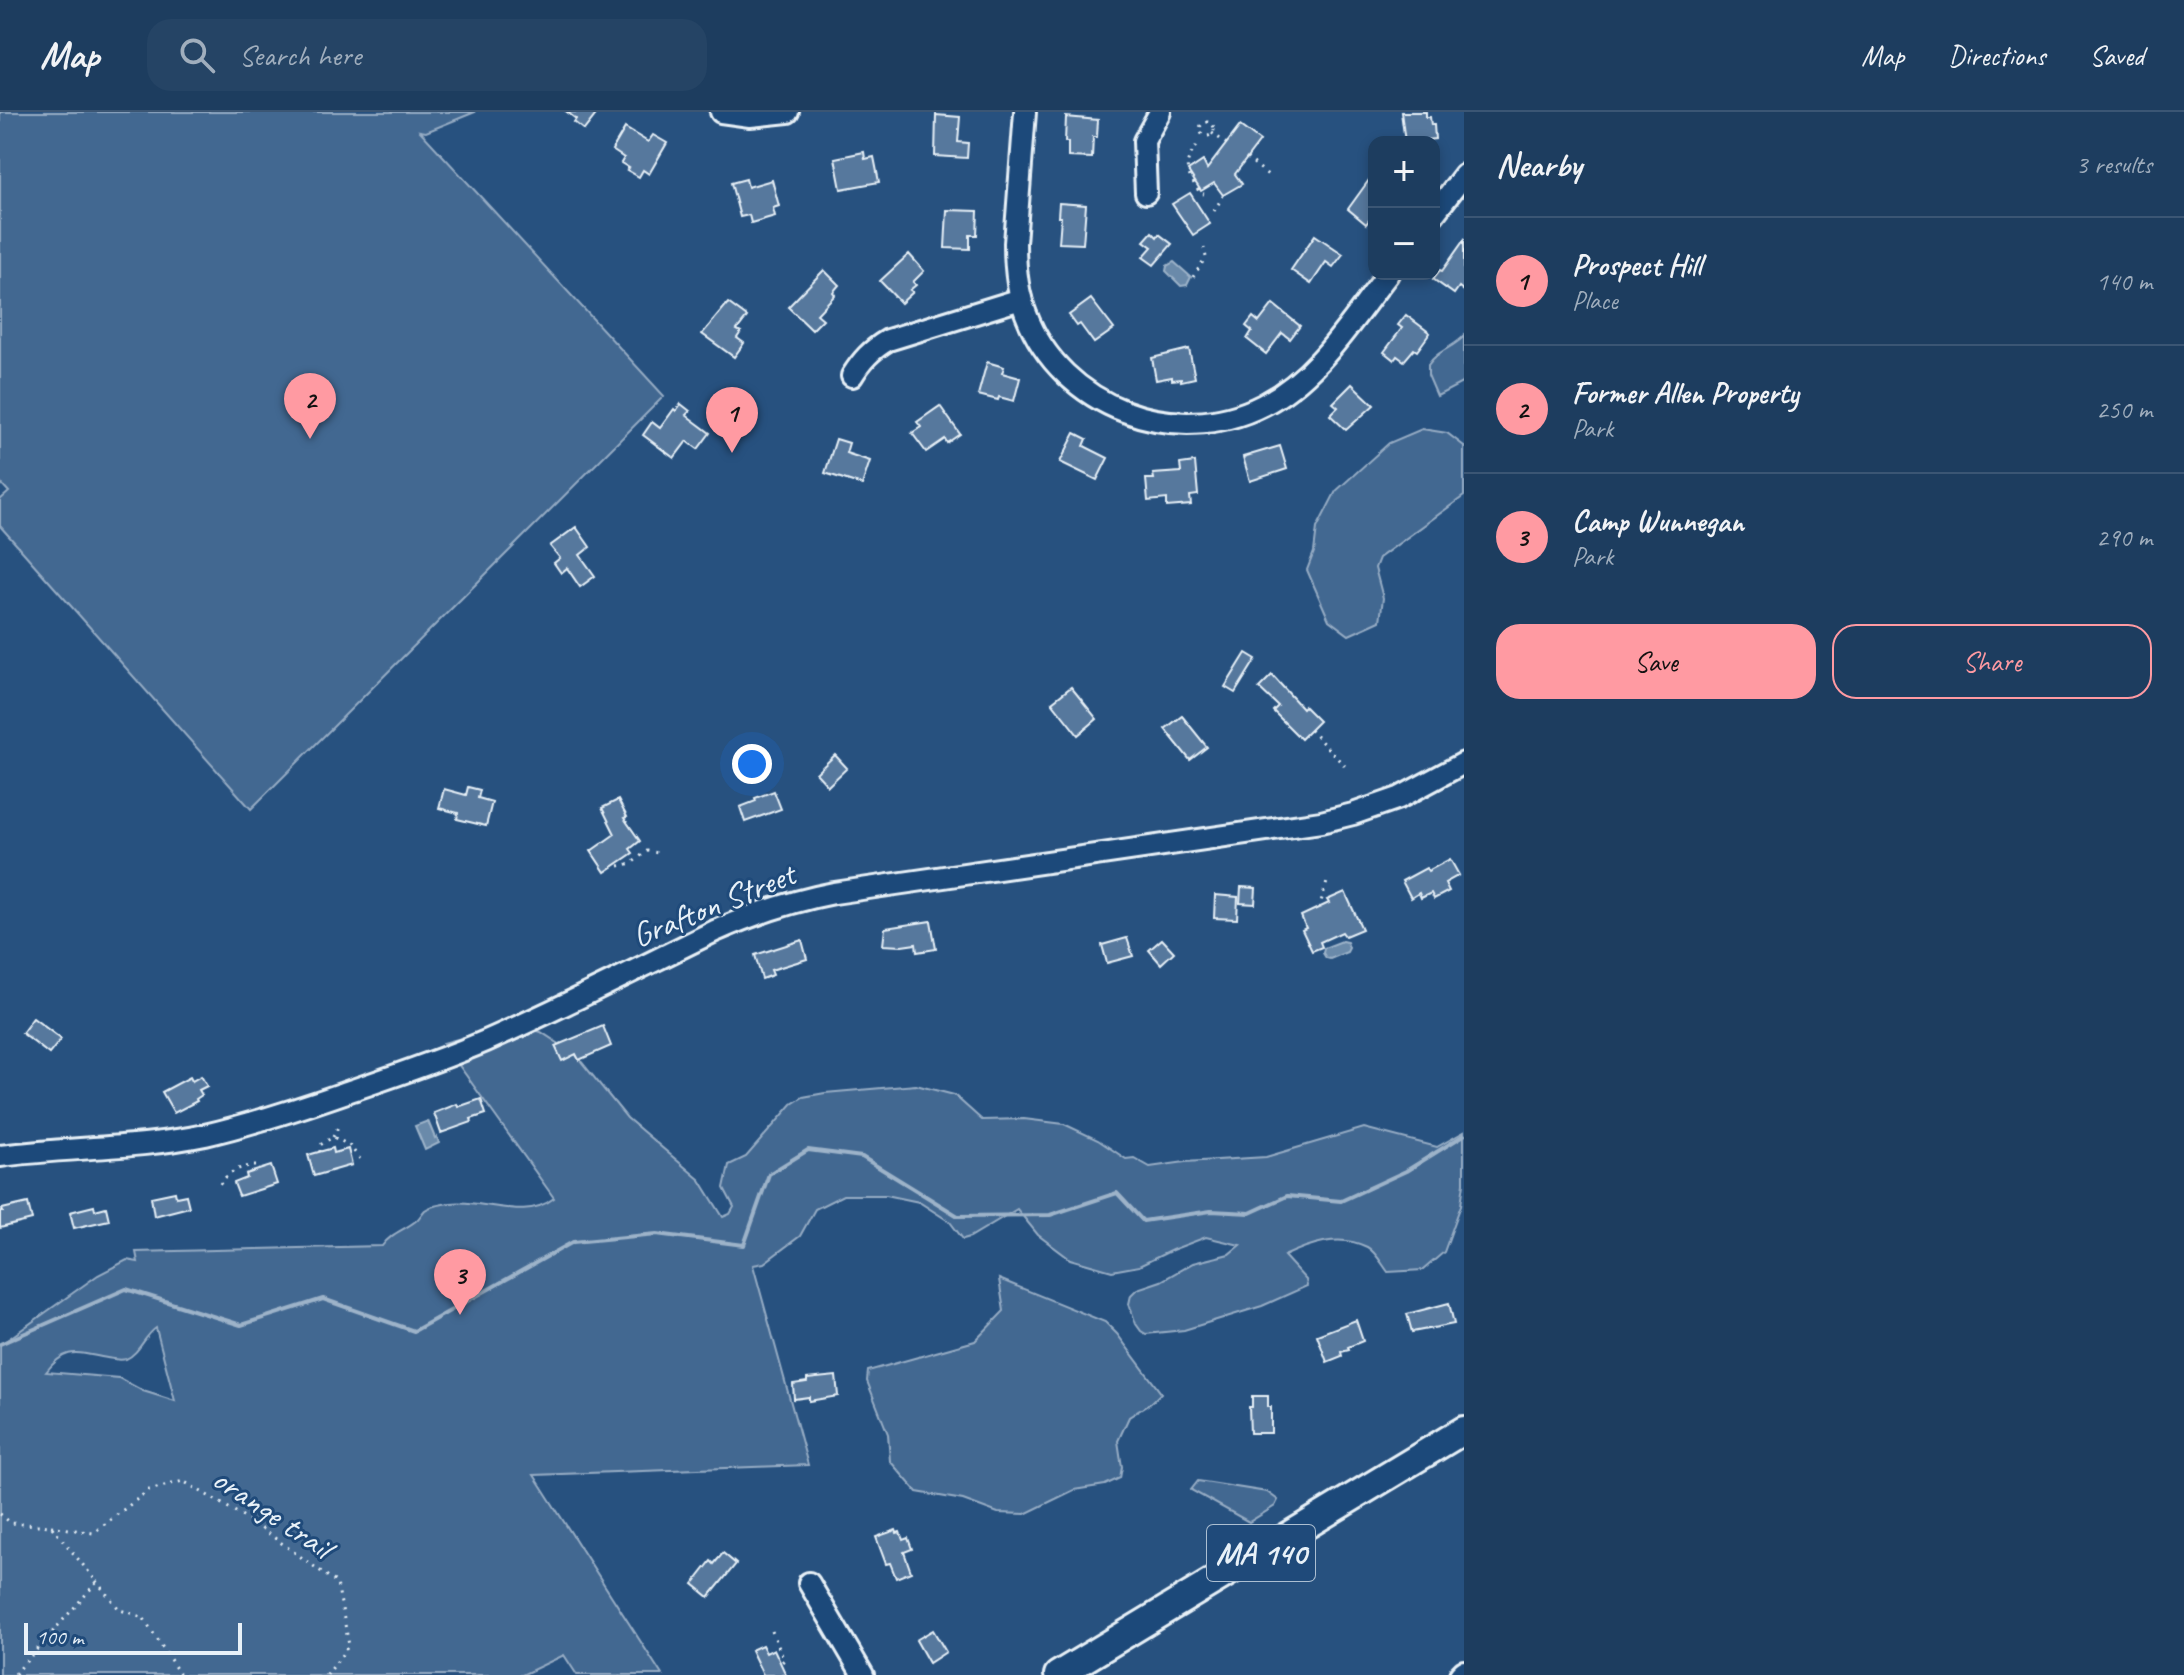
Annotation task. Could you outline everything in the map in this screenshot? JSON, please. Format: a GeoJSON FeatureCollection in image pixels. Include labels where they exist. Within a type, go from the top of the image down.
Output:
{"type":"FeatureCollection","features":[{"type":"Feature","properties":{"kind":"main road","name":"MA 140"},"geometry":{"type":"LineString","coordinates":[[1058,1675],[1464,1430]]}},
{"type":"Feature","properties":{"kind":"street"},"geometry":{"type":"LineString","coordinates":[[721,112],[750,116],[788,112]]}},
{"type":"Feature","properties":{"kind":"street"},"geometry":{"type":"LineString","coordinates":[[1025,112],[1015,243],[1021,299],[1045,350],[1070,379],[1100,401],[1153,421],[1191,424],[1246,413],[1294,384],[1326,353],[1383,280]]}},
{"type":"Feature","properties":{"kind":"street"},"geometry":{"type":"LineString","coordinates":[[1146,193],[1144,141],[1160,112]]}},
{"type":"Feature","properties":{"kind":"street"},"geometry":{"type":"LineString","coordinates":[[1439,208],[1464,175]]}},
{"type":"Feature","properties":{"kind":"street"},"geometry":{"type":"LineString","coordinates":[[852,376],[863,359],[888,340],[1021,299]]}},
{"type":"Feature","properties":{"kind":"street","name":"Grafton Street"},"geometry":{"type":"LineString","coordinates":[[0,1156],[180,1139],[225,1130],[308,1106],[485,1042],[715,931],[802,900],[1321,822],[1391,801],[1464,763]]}},
{"type":"Feature","properties":{"kind":"street"},"geometry":{"type":"LineString","coordinates":[[809,1583],[863,1675]]}},
{"type":"Feature","properties":{"kind":"path"},"geometry":{"type":"LineString","coordinates":[[1212,133],[1227,144]]}},
{"type":"Feature","properties":{"kind":"path"},"geometry":{"type":"LineString","coordinates":[[1197,146],[1187,161],[1187,171],[1200,193],[1204,194]]}},
{"type":"Feature","properties":{"kind":"path"},"geometry":{"type":"LineString","coordinates":[[1247,158],[1268,175]]}},
{"type":"Feature","properties":{"kind":"path"},"geometry":{"type":"LineString","coordinates":[[1214,211],[1223,196]]}},
{"type":"Feature","properties":{"kind":"path"},"geometry":{"type":"LineString","coordinates":[[1193,277],[1206,257],[1204,248]]}},
{"type":"Feature","properties":{"kind":"path"},"geometry":{"type":"LineString","coordinates":[[1310,730],[1345,766]]}},
{"type":"Feature","properties":{"kind":"path"},"geometry":{"type":"LineString","coordinates":[[619,866],[632,863],[647,851],[658,853]]}},
{"type":"Feature","properties":{"kind":"path"},"geometry":{"type":"LineString","coordinates":[[1319,908],[1328,879]]}},
{"type":"Feature","properties":{"kind":"path"},"geometry":{"type":"LineString","coordinates":[[320,1152],[320,1145],[333,1137],[340,1123]]}},
{"type":"Feature","properties":{"kind":"path"},"geometry":{"type":"LineString","coordinates":[[333,1137],[349,1145],[360,1159]]}},
{"type":"Feature","properties":{"kind":"path"},"geometry":{"type":"LineString","coordinates":[[220,1184],[227,1175],[242,1167],[252,1165],[259,1170]]}},
{"type":"Feature","properties":{"kind":"path","name":"orange trail"},"geometry":{"type":"LineString","coordinates":[[0,1514],[11,1523],[93,1533],[149,1490],[183,1481],[251,1521],[337,1583],[349,1645],[327,1675]]}},
{"type":"Feature","properties":{"kind":"path"},"geometry":{"type":"LineString","coordinates":[[51,1526],[120,1610],[143,1617],[180,1675]]}},
{"type":"Feature","properties":{"kind":"path"},"geometry":{"type":"LineString","coordinates":[[14,1675],[97,1582]]}},
{"type":"Feature","properties":{"kind":"path"},"geometry":{"type":"LineString","coordinates":[[772,1631],[784,1660],[782,1662]]}},
{"type":"Feature","properties":{"kind":"shaded area"},"geometry":{"type":"Polygon","coordinates":[[[0,112],[475,112],[426,132],[420,131],[664,396],[251,809],[0,526],[0,500],[9,492],[0,482],[0,112]]]}},
{"type":"Feature","properties":{"kind":"shaded area"},"geometry":{"type":"Polygon","coordinates":[[[1174,262],[1191,277],[1187,285],[1181,286],[1166,271],[1167,266],[1174,262]]]}},
{"type":"Feature","properties":{"kind":"shaded area"},"geometry":{"type":"Polygon","coordinates":[[[1464,336],[1464,382],[1437,396],[1428,375],[1428,365],[1464,336]]]}},
{"type":"Feature","properties":{"kind":"shaded area"},"geometry":{"type":"Polygon","coordinates":[[[1422,429],[1447,433],[1464,446],[1464,496],[1379,558],[1375,568],[1383,598],[1380,621],[1349,635],[1329,620],[1307,570],[1314,552],[1317,528],[1336,491],[1389,443],[1422,429]]]}},
{"type":"Feature","properties":{"kind":"shaded area"},"geometry":{"type":"Polygon","coordinates":[[[1347,942],[1347,952],[1326,958],[1324,948],[1347,942]]]}},
{"type":"Feature","properties":{"kind":"shaded area"},"geometry":{"type":"Polygon","coordinates":[[[515,1023],[541,1032],[576,1055],[627,1118],[700,1180],[723,1217],[730,1214],[734,1207],[724,1188],[729,1165],[746,1157],[792,1104],[803,1097],[825,1093],[916,1085],[954,1095],[982,1120],[1024,1119],[1064,1124],[1098,1140],[1126,1159],[1134,1158],[1150,1167],[1266,1157],[1364,1128],[1437,1147],[1464,1132],[1461,1205],[1444,1252],[1423,1270],[1388,1272],[1367,1247],[1346,1241],[1325,1242],[1284,1256],[1306,1280],[1307,1286],[1262,1306],[1184,1330],[1146,1334],[1136,1324],[1129,1304],[1131,1295],[1137,1289],[1161,1281],[1193,1263],[1229,1254],[1240,1245],[1206,1237],[1139,1266],[1112,1271],[1070,1259],[1038,1235],[1017,1209],[963,1239],[950,1222],[919,1202],[886,1195],[843,1195],[815,1209],[800,1236],[764,1263],[753,1265],[808,1465],[534,1475],[662,1675],[577,1675],[564,1655],[522,1675],[0,1675],[0,1345],[98,1275],[127,1260],[138,1262],[136,1252],[382,1246],[434,1206],[457,1202],[515,1209],[542,1205],[554,1198],[443,1043],[515,1023]],[[156,1328],[126,1359],[73,1353],[60,1358],[46,1372],[119,1378],[143,1391],[175,1401],[156,1328]]]}},
{"type":"Feature","properties":{"kind":"shaded area"},"geometry":{"type":"Polygon","coordinates":[[[428,1121],[439,1143],[425,1150],[415,1126],[428,1121]]]}},
{"type":"Feature","properties":{"kind":"shaded area"},"geometry":{"type":"Polygon","coordinates":[[[999,1279],[1105,1322],[1161,1393],[1129,1417],[1118,1441],[1122,1467],[1120,1478],[1105,1485],[1074,1490],[1025,1514],[998,1513],[963,1500],[917,1492],[890,1461],[888,1434],[867,1381],[868,1371],[975,1341],[1004,1311],[999,1279]]]}},
{"type":"Feature","properties":{"kind":"shaded area"},"geometry":{"type":"Polygon","coordinates":[[[1198,1481],[1267,1492],[1278,1500],[1275,1506],[1249,1522],[1191,1490],[1198,1481]]]}},
{"type":"Feature","properties":{"kind":"building"},"geometry":{"type":"Polygon","coordinates":[[[567,112],[598,112],[584,130],[567,112]]]}},
{"type":"Feature","properties":{"kind":"building"},"geometry":{"type":"Polygon","coordinates":[[[1401,112],[1426,112],[1426,117],[1430,117],[1431,125],[1434,125],[1435,136],[1404,136],[1401,112]]]}},
{"type":"Feature","properties":{"kind":"building"},"geometry":{"type":"Polygon","coordinates":[[[936,115],[960,117],[958,142],[968,143],[967,158],[935,156],[936,115]]]}},
{"type":"Feature","properties":{"kind":"building"},"geometry":{"type":"Polygon","coordinates":[[[1066,117],[1098,120],[1092,158],[1068,157],[1066,117]]]}},
{"type":"Feature","properties":{"kind":"building"},"geometry":{"type":"Polygon","coordinates":[[[1240,126],[1260,141],[1235,174],[1242,184],[1223,195],[1214,183],[1201,191],[1188,171],[1203,161],[1207,169],[1240,126]]]}},
{"type":"Feature","properties":{"kind":"building"},"geometry":{"type":"Polygon","coordinates":[[[625,128],[648,142],[653,135],[667,143],[649,174],[643,170],[639,177],[627,170],[629,168],[621,163],[624,158],[612,150],[625,128]]]}},
{"type":"Feature","properties":{"kind":"building"},"geometry":{"type":"Polygon","coordinates":[[[864,152],[865,159],[874,157],[879,182],[841,189],[835,158],[864,152]]]}},
{"type":"Feature","properties":{"kind":"building"},"geometry":{"type":"Polygon","coordinates":[[[746,179],[748,187],[772,180],[779,206],[773,208],[775,216],[751,223],[749,215],[740,217],[731,183],[746,179]]]}},
{"type":"Feature","properties":{"kind":"building"},"geometry":{"type":"Polygon","coordinates":[[[1368,181],[1368,222],[1366,224],[1348,209],[1368,181]]]}},
{"type":"Feature","properties":{"kind":"building"},"geometry":{"type":"Polygon","coordinates":[[[1190,193],[1210,224],[1193,235],[1172,204],[1190,193]]]}},
{"type":"Feature","properties":{"kind":"building"},"geometry":{"type":"Polygon","coordinates":[[[1059,203],[1086,205],[1083,244],[1059,243],[1059,203]]]}},
{"type":"Feature","properties":{"kind":"building"},"geometry":{"type":"Polygon","coordinates":[[[947,210],[978,211],[977,235],[970,235],[970,249],[945,248],[947,210]]]}},
{"type":"Feature","properties":{"kind":"building"},"geometry":{"type":"Polygon","coordinates":[[[1152,232],[1172,244],[1154,265],[1143,257],[1152,247],[1144,241],[1152,232]]]}},
{"type":"Feature","properties":{"kind":"building"},"geometry":{"type":"Polygon","coordinates":[[[1315,235],[1343,254],[1333,267],[1326,262],[1311,284],[1291,270],[1315,235]]]}},
{"type":"Feature","properties":{"kind":"building"},"geometry":{"type":"Polygon","coordinates":[[[1464,240],[1464,291],[1459,287],[1454,294],[1434,280],[1440,280],[1442,271],[1464,240]]]}},
{"type":"Feature","properties":{"kind":"building"},"geometry":{"type":"Polygon","coordinates":[[[909,254],[924,271],[913,282],[916,285],[910,290],[913,292],[901,303],[880,281],[909,254]]]}},
{"type":"Feature","properties":{"kind":"building"},"geometry":{"type":"Polygon","coordinates":[[[824,270],[839,285],[833,292],[835,295],[817,314],[823,319],[812,330],[788,307],[824,270]]]}},
{"type":"Feature","properties":{"kind":"building"},"geometry":{"type":"Polygon","coordinates":[[[1091,299],[1114,329],[1094,343],[1069,315],[1091,299]]]}},
{"type":"Feature","properties":{"kind":"building"},"geometry":{"type":"Polygon","coordinates":[[[728,303],[747,317],[737,330],[741,332],[737,338],[744,343],[734,357],[702,334],[728,303]]]}},
{"type":"Feature","properties":{"kind":"building"},"geometry":{"type":"Polygon","coordinates":[[[1273,304],[1300,326],[1290,339],[1282,333],[1266,354],[1247,339],[1252,331],[1246,326],[1253,317],[1259,322],[1273,304]]]}},
{"type":"Feature","properties":{"kind":"building"},"geometry":{"type":"Polygon","coordinates":[[[1406,315],[1430,333],[1417,351],[1414,349],[1404,361],[1397,356],[1394,360],[1384,352],[1402,328],[1398,325],[1406,315]]]}},
{"type":"Feature","properties":{"kind":"building"},"geometry":{"type":"Polygon","coordinates":[[[1189,349],[1195,378],[1156,380],[1152,358],[1189,349]]]}},
{"type":"Feature","properties":{"kind":"building"},"geometry":{"type":"Polygon","coordinates":[[[987,362],[1004,367],[1002,373],[1020,378],[1014,401],[978,395],[987,362]]]}},
{"type":"Feature","properties":{"kind":"building"},"geometry":{"type":"Polygon","coordinates":[[[1352,384],[1374,405],[1346,430],[1330,415],[1338,407],[1333,403],[1352,384]]]}},
{"type":"Feature","properties":{"kind":"building"},"geometry":{"type":"Polygon","coordinates":[[[681,404],[690,411],[686,415],[710,433],[698,449],[687,441],[674,458],[643,435],[652,422],[660,428],[681,404]]]}},
{"type":"Feature","properties":{"kind":"building"},"geometry":{"type":"Polygon","coordinates":[[[940,406],[960,434],[947,443],[945,439],[926,452],[912,433],[921,427],[917,422],[940,406]]]}},
{"type":"Feature","properties":{"kind":"building"},"geometry":{"type":"Polygon","coordinates":[[[1075,433],[1087,439],[1084,446],[1108,458],[1097,480],[1060,462],[1075,433]]]}},
{"type":"Feature","properties":{"kind":"building"},"geometry":{"type":"Polygon","coordinates":[[[836,439],[849,443],[846,453],[870,461],[862,485],[825,473],[836,439]]]}},
{"type":"Feature","properties":{"kind":"building"},"geometry":{"type":"Polygon","coordinates":[[[1280,446],[1287,469],[1250,481],[1243,457],[1280,446]]]}},
{"type":"Feature","properties":{"kind":"building"},"geometry":{"type":"Polygon","coordinates":[[[1195,462],[1198,495],[1190,496],[1191,505],[1167,507],[1167,499],[1148,501],[1146,479],[1154,479],[1153,474],[1181,472],[1180,464],[1195,462]]]}},
{"type":"Feature","properties":{"kind":"building"},"geometry":{"type":"Polygon","coordinates":[[[576,527],[590,547],[580,555],[595,576],[580,587],[567,568],[561,573],[554,563],[560,558],[550,546],[576,527]]]}},
{"type":"Feature","properties":{"kind":"building"},"geometry":{"type":"Polygon","coordinates":[[[1246,653],[1256,659],[1235,693],[1225,687],[1246,653]]]}},
{"type":"Feature","properties":{"kind":"building"},"geometry":{"type":"Polygon","coordinates":[[[1272,675],[1302,708],[1304,706],[1319,721],[1301,739],[1273,711],[1278,706],[1259,688],[1272,675]]]}},
{"type":"Feature","properties":{"kind":"building"},"geometry":{"type":"Polygon","coordinates":[[[1071,687],[1097,719],[1078,735],[1052,702],[1071,687]]]}},
{"type":"Feature","properties":{"kind":"building"},"geometry":{"type":"Polygon","coordinates":[[[1182,716],[1207,747],[1190,760],[1165,729],[1182,716]]]}},
{"type":"Feature","properties":{"kind":"building"},"geometry":{"type":"Polygon","coordinates":[[[835,755],[847,768],[828,786],[816,773],[835,755]]]}},
{"type":"Feature","properties":{"kind":"building"},"geometry":{"type":"Polygon","coordinates":[[[468,787],[480,790],[478,798],[492,802],[486,826],[457,819],[458,813],[439,808],[444,789],[466,795],[468,787]]]}},
{"type":"Feature","properties":{"kind":"building"},"geometry":{"type":"Polygon","coordinates":[[[774,791],[781,809],[745,822],[740,807],[774,791]]]}},
{"type":"Feature","properties":{"kind":"building"},"geometry":{"type":"Polygon","coordinates":[[[618,800],[627,817],[624,818],[640,841],[630,849],[633,853],[605,872],[591,851],[615,834],[602,808],[618,800]]]}},
{"type":"Feature","properties":{"kind":"building"},"geometry":{"type":"Polygon","coordinates":[[[1450,859],[1459,875],[1445,883],[1449,891],[1434,899],[1431,893],[1421,898],[1419,893],[1411,898],[1402,881],[1450,859]]]}},
{"type":"Feature","properties":{"kind":"building"},"geometry":{"type":"Polygon","coordinates":[[[1241,887],[1256,888],[1255,904],[1240,903],[1241,887]]]}},
{"type":"Feature","properties":{"kind":"building"},"geometry":{"type":"Polygon","coordinates":[[[1345,892],[1362,929],[1345,936],[1342,932],[1320,942],[1322,947],[1312,951],[1302,930],[1306,928],[1301,916],[1345,892]]]}},
{"type":"Feature","properties":{"kind":"building"},"geometry":{"type":"Polygon","coordinates":[[[1215,895],[1238,897],[1237,919],[1214,918],[1215,895]]]}},
{"type":"Feature","properties":{"kind":"building"},"geometry":{"type":"Polygon","coordinates":[[[931,921],[936,949],[917,952],[916,944],[883,945],[885,928],[931,921]]]}},
{"type":"Feature","properties":{"kind":"building"},"geometry":{"type":"Polygon","coordinates":[[[1127,938],[1133,956],[1107,963],[1102,945],[1127,938]]]}},
{"type":"Feature","properties":{"kind":"building"},"geometry":{"type":"Polygon","coordinates":[[[1162,939],[1174,952],[1161,964],[1149,950],[1162,939]]]}},
{"type":"Feature","properties":{"kind":"building"},"geometry":{"type":"Polygon","coordinates":[[[802,940],[807,959],[771,970],[773,975],[762,979],[755,955],[802,940]]]}},
{"type":"Feature","properties":{"kind":"building"},"geometry":{"type":"Polygon","coordinates":[[[33,1018],[61,1039],[49,1054],[22,1033],[33,1018]]]}},
{"type":"Feature","properties":{"kind":"building"},"geometry":{"type":"Polygon","coordinates":[[[603,1026],[611,1046],[579,1060],[576,1054],[562,1061],[555,1046],[603,1026]]]}},
{"type":"Feature","properties":{"kind":"building"},"geometry":{"type":"Polygon","coordinates":[[[201,1076],[207,1086],[199,1090],[202,1095],[174,1113],[162,1092],[190,1077],[192,1081],[201,1076]]]}},
{"type":"Feature","properties":{"kind":"building"},"geometry":{"type":"Polygon","coordinates":[[[481,1099],[486,1114],[441,1133],[434,1113],[481,1099]]]}},
{"type":"Feature","properties":{"kind":"building"},"geometry":{"type":"Polygon","coordinates":[[[333,1148],[334,1153],[348,1149],[352,1165],[314,1176],[308,1155],[333,1148]]]}},
{"type":"Feature","properties":{"kind":"building"},"geometry":{"type":"Polygon","coordinates":[[[271,1166],[277,1184],[239,1196],[234,1183],[247,1178],[246,1174],[271,1166]]]}},
{"type":"Feature","properties":{"kind":"building"},"geometry":{"type":"Polygon","coordinates":[[[175,1192],[176,1197],[186,1195],[189,1207],[154,1216],[151,1197],[175,1192]]]}},
{"type":"Feature","properties":{"kind":"building"},"geometry":{"type":"Polygon","coordinates":[[[28,1203],[32,1220],[0,1228],[2,1209],[28,1203]]]}},
{"type":"Feature","properties":{"kind":"building"},"geometry":{"type":"Polygon","coordinates":[[[94,1206],[95,1210],[106,1207],[109,1220],[74,1228],[70,1212],[94,1206]]]}},
{"type":"Feature","properties":{"kind":"building"},"geometry":{"type":"Polygon","coordinates":[[[1449,1303],[1454,1324],[1412,1332],[1407,1314],[1449,1303]]]}},
{"type":"Feature","properties":{"kind":"building"},"geometry":{"type":"Polygon","coordinates":[[[1356,1320],[1363,1341],[1327,1362],[1317,1335],[1356,1320]]]}},
{"type":"Feature","properties":{"kind":"building"},"geometry":{"type":"Polygon","coordinates":[[[836,1376],[838,1396],[809,1401],[809,1397],[794,1399],[793,1384],[836,1376]]]}},
{"type":"Feature","properties":{"kind":"building"},"geometry":{"type":"Polygon","coordinates":[[[1252,1396],[1268,1396],[1271,1433],[1250,1433],[1249,1407],[1252,1407],[1252,1396]]]}},
{"type":"Feature","properties":{"kind":"building"},"geometry":{"type":"Polygon","coordinates":[[[896,1530],[903,1540],[908,1538],[912,1549],[904,1552],[911,1572],[896,1578],[890,1563],[886,1564],[876,1537],[896,1530]]]}},
{"type":"Feature","properties":{"kind":"building"},"geometry":{"type":"Polygon","coordinates":[[[723,1553],[736,1564],[709,1597],[693,1584],[711,1561],[714,1564],[723,1553]]]}},
{"type":"Feature","properties":{"kind":"building"},"geometry":{"type":"Polygon","coordinates":[[[933,1630],[946,1652],[929,1663],[916,1640],[933,1630]]]}},
{"type":"Feature","properties":{"kind":"building"},"geometry":{"type":"Polygon","coordinates":[[[762,1645],[766,1653],[774,1649],[786,1675],[763,1675],[751,1650],[762,1645]]]}},
{"type":"Feature","properties":{"kind":"waterway"},"geometry":{"type":"LineString","coordinates":[[0,1344],[126,1289],[241,1325],[323,1299],[414,1331],[573,1242],[657,1234],[744,1245],[769,1174],[808,1150],[862,1157],[958,1216],[1050,1215],[1117,1193],[1143,1221],[1211,1211],[1250,1213],[1287,1196],[1341,1201],[1406,1171],[1464,1135]]}},
{"type":"Feature","properties":{"kind":"place","name":"Former Allen Property"},"geometry":{"type":"Point","coordinates":[310,439]}},
{"type":"Feature","properties":{"kind":"place","name":"Prospect Hill"},"geometry":{"type":"Point","coordinates":[732,453]}},
{"type":"Feature","properties":{"kind":"place","name":"Camp Wunnegan"},"geometry":{"type":"Point","coordinates":[460,1315]}}]}
